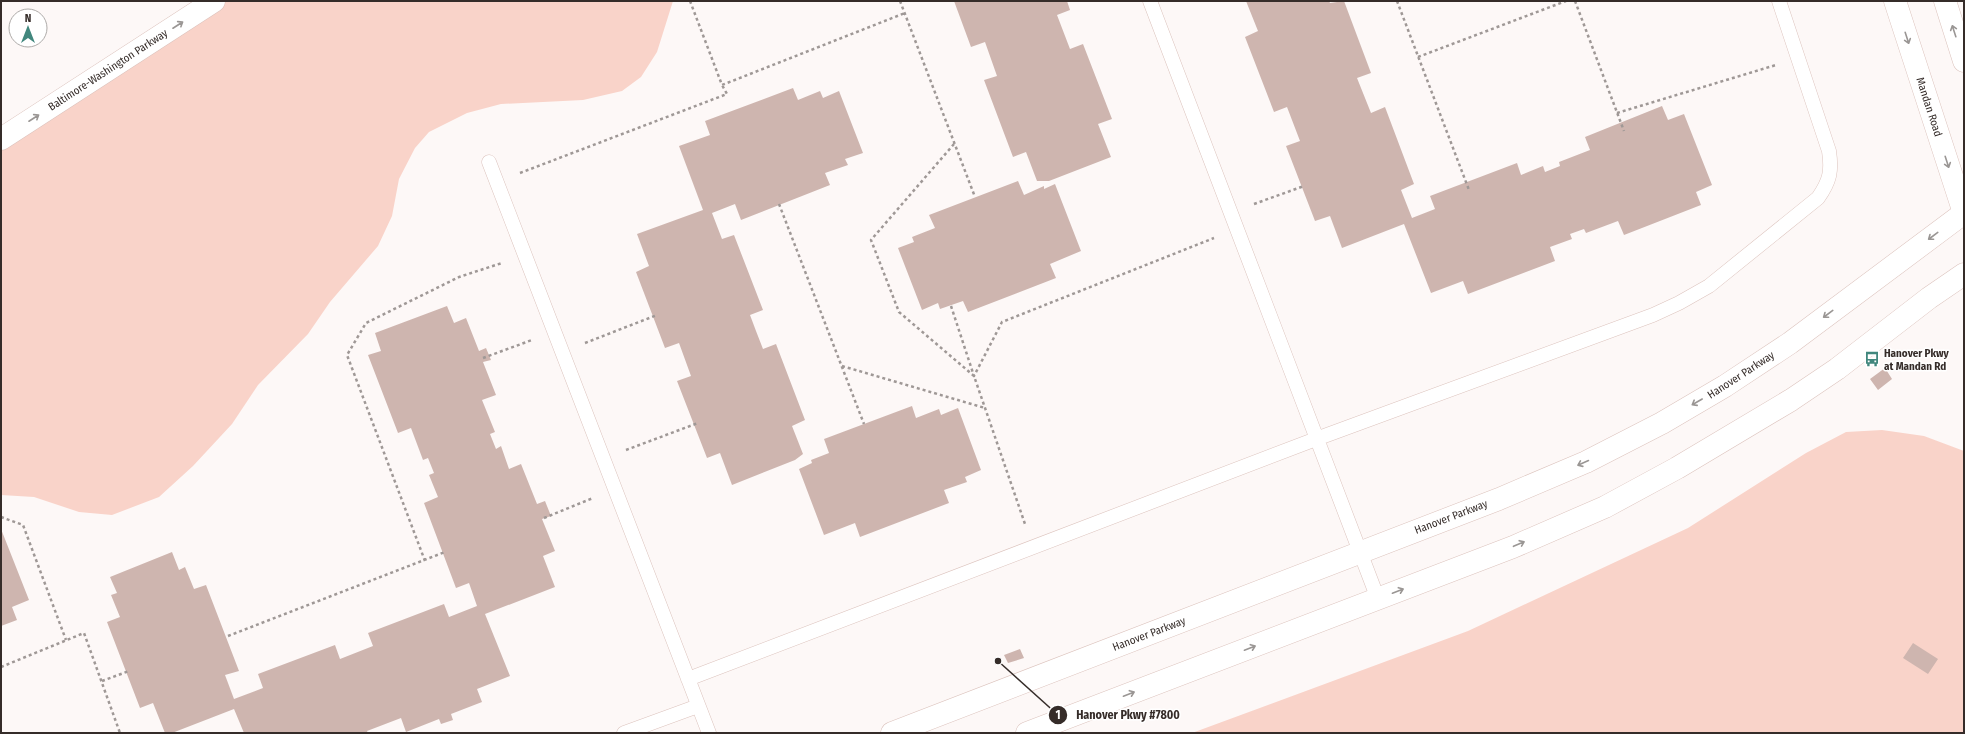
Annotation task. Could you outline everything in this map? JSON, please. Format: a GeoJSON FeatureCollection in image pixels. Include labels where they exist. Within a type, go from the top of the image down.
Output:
{"type":"FeatureCollection","features":[{"type":"Feature","properties":{"kind":"main road","name":"Baltimore-Washington Parkway"},"geometry":{"type":"LineString","coordinates":[[1,139],[214,1]]}},
{"type":"Feature","properties":{"kind":"main road","name":"Mandan Road"},"geometry":{"type":"LineString","coordinates":[[1895,1],[1964,213]]}},
{"type":"Feature","properties":{"kind":"main road"},"geometry":{"type":"LineString","coordinates":[[1945,1],[1964,62]]}},
{"type":"Feature","properties":{"kind":"main road","name":"Hanover Parkway"},"geometry":{"type":"LineString","coordinates":[[892,733],[1506,496],[1586,462],[1662,423],[1725,386],[1790,343],[1964,213]]}},
{"type":"Feature","properties":{"kind":"main road"},"geometry":{"type":"LineString","coordinates":[[1027,733],[1378,599],[1513,546],[1606,507],[1748,427],[1837,370],[1929,298],[1964,274]]}},
{"type":"Feature","properties":{"kind":"lane"},"geometry":{"type":"LineString","coordinates":[[1150,1],[1378,599]]}},
{"type":"Feature","properties":{"kind":"lane"},"geometry":{"type":"LineString","coordinates":[[688,679],[1316,439],[1653,315],[1679,303],[1708,286],[1818,198],[1828,185],[1831,163],[1829,151],[1779,1]]}},
{"type":"Feature","properties":{"kind":"lane"},"geometry":{"type":"LineString","coordinates":[[489,162],[709,733]]}},
{"type":"Feature","properties":{"kind":"lane"},"geometry":{"type":"LineString","coordinates":[[624,733],[698,706]]}},
{"type":"Feature","properties":{"kind":"path"},"geometry":{"type":"LineString","coordinates":[[497,182],[727,94],[722,85],[690,1]]}},
{"type":"Feature","properties":{"kind":"path"},"geometry":{"type":"LineString","coordinates":[[900,1],[975,197]]}},
{"type":"Feature","properties":{"kind":"path"},"geometry":{"type":"LineString","coordinates":[[1397,1],[1469,190]]}},
{"type":"Feature","properties":{"kind":"path"},"geometry":{"type":"LineString","coordinates":[[1554,1],[1556,5]]}},
{"type":"Feature","properties":{"kind":"path"},"geometry":{"type":"LineString","coordinates":[[1418,57],[1566,1]]}},
{"type":"Feature","properties":{"kind":"path"},"geometry":{"type":"LineString","coordinates":[[1575,1],[1624,131]]}},
{"type":"Feature","properties":{"kind":"path"},"geometry":{"type":"LineString","coordinates":[[722,85],[905,13]]}},
{"type":"Feature","properties":{"kind":"path"},"geometry":{"type":"LineString","coordinates":[[1617,113],[1798,58]]}},
{"type":"Feature","properties":{"kind":"path"},"geometry":{"type":"LineString","coordinates":[[954,144],[871,240],[900,312],[974,376]]}},
{"type":"Feature","properties":{"kind":"path"},"geometry":{"type":"LineString","coordinates":[[1231,212],[1304,186]]}},
{"type":"Feature","properties":{"kind":"path"},"geometry":{"type":"LineString","coordinates":[[780,204],[864,424]]}},
{"type":"Feature","properties":{"kind":"path"},"geometry":{"type":"LineString","coordinates":[[974,376],[1002,322],[1237,229]]}},
{"type":"Feature","properties":{"kind":"path"},"geometry":{"type":"LineString","coordinates":[[425,561],[347,355],[366,323],[459,278],[525,255]]}},
{"type":"Feature","properties":{"kind":"path"},"geometry":{"type":"LineString","coordinates":[[951,306],[1033,547]]}},
{"type":"Feature","properties":{"kind":"path"},"geometry":{"type":"LineString","coordinates":[[562,352],[657,315]]}},
{"type":"Feature","properties":{"kind":"path"},"geometry":{"type":"LineString","coordinates":[[483,358],[554,332]]}},
{"type":"Feature","properties":{"kind":"path"},"geometry":{"type":"LineString","coordinates":[[842,366],[985,408]]}},
{"type":"Feature","properties":{"kind":"path"},"geometry":{"type":"LineString","coordinates":[[603,458],[698,423]]}},
{"type":"Feature","properties":{"kind":"path"},"geometry":{"type":"LineString","coordinates":[[544,518],[615,489]]}},
{"type":"Feature","properties":{"kind":"path"},"geometry":{"type":"LineString","coordinates":[[1,517],[23,525],[66,640]]}},
{"type":"Feature","properties":{"kind":"path"},"geometry":{"type":"LineString","coordinates":[[228,636],[445,552]]}},
{"type":"Feature","properties":{"kind":"path"},"geometry":{"type":"LineString","coordinates":[[1,667],[84,633],[120,733]]}},
{"type":"Feature","properties":{"kind":"path"},"geometry":{"type":"LineString","coordinates":[[102,681],[129,670]]}},
{"type":"Feature","properties":{"kind":"shaded area"},"geometry":{"type":"Polygon","coordinates":[[[214,1],[673,1],[657,52],[641,77],[622,91],[583,100],[501,104],[467,113],[429,132],[415,148],[399,179],[392,216],[378,246],[330,302],[308,334],[258,385],[232,424],[193,466],[159,497],[112,515],[79,512],[34,497],[1,495],[1,139],[214,1]]]}},
{"type":"Feature","properties":{"kind":"shaded area"},"geometry":{"type":"Polygon","coordinates":[[[1882,430],[1924,436],[1964,451],[1964,733],[1192,733],[1468,631],[1688,528],[1806,453],[1846,432],[1882,430]]]}},
{"type":"Feature","properties":{"kind":"building"},"geometry":{"type":"Polygon","coordinates":[[[954,1],[1067,1],[1070,10],[1057,15],[1070,49],[1083,44],[1112,119],[1098,124],[1111,157],[1049,181],[1037,181],[1026,152],[1013,157],[984,80],[997,76],[985,42],[971,47],[954,1]]]}},
{"type":"Feature","properties":{"kind":"building"},"geometry":{"type":"Polygon","coordinates":[[[1246,1],[1329,1],[1330,3],[1344,1],[1371,73],[1357,78],[1371,113],[1385,107],[1414,184],[1401,190],[1412,218],[1435,209],[1430,196],[1517,163],[1521,175],[1543,166],[1545,172],[1560,166],[1559,162],[1590,150],[1585,137],[1662,106],[1668,120],[1684,114],[1712,185],[1696,192],[1701,205],[1624,235],[1618,221],[1586,233],[1584,229],[1570,234],[1572,239],[1550,247],[1555,261],[1468,294],[1463,281],[1431,293],[1404,224],[1342,248],[1330,216],[1315,221],[1286,146],[1300,141],[1287,107],[1274,112],[1245,37],[1258,31],[1246,1]]]}},
{"type":"Feature","properties":{"kind":"building"},"geometry":{"type":"Polygon","coordinates":[[[793,88],[798,100],[820,91],[823,98],[839,91],[863,153],[845,159],[848,165],[825,173],[830,185],[741,220],[735,204],[712,213],[722,239],[734,235],[763,310],[750,315],[756,331],[763,349],[776,344],[805,420],[792,426],[803,454],[795,460],[732,485],[720,453],[707,458],[677,381],[691,376],[679,343],[665,348],[636,272],[649,266],[637,234],[703,210],[679,146],[710,135],[705,121],[793,88]]]}},
{"type":"Feature","properties":{"kind":"building"},"geometry":{"type":"Polygon","coordinates":[[[1018,181],[1024,195],[1044,186],[1044,189],[1055,184],[1081,251],[1050,264],[1056,278],[968,312],[963,301],[940,309],[938,303],[922,310],[898,248],[914,242],[912,237],[935,228],[929,215],[1018,181]]]}},
{"type":"Feature","properties":{"kind":"building"},"geometry":{"type":"Polygon","coordinates":[[[447,306],[454,323],[466,318],[479,351],[486,348],[491,360],[483,362],[496,395],[482,400],[495,432],[490,434],[496,449],[501,446],[509,469],[521,464],[537,504],[545,501],[551,516],[542,519],[555,551],[543,556],[555,587],[485,614],[510,676],[477,689],[482,702],[451,714],[453,720],[441,724],[439,719],[406,732],[401,718],[367,731],[368,733],[244,733],[234,709],[172,733],[165,733],[153,703],[140,708],[107,622],[120,617],[111,595],[117,593],[110,577],[172,552],[179,570],[185,567],[194,589],[206,585],[239,671],[225,675],[234,699],[263,688],[258,674],[335,645],[340,659],[373,646],[368,633],[444,604],[449,617],[477,606],[469,583],[456,588],[424,503],[438,497],[429,475],[434,473],[428,458],[423,460],[411,428],[398,433],[368,355],[381,351],[375,333],[447,306]]]}},
{"type":"Feature","properties":{"kind":"building"},"geometry":{"type":"Polygon","coordinates":[[[1885,368],[1892,379],[1878,390],[1870,379],[1885,368]]]}},
{"type":"Feature","properties":{"kind":"building"},"geometry":{"type":"Polygon","coordinates":[[[912,406],[916,418],[939,409],[941,415],[958,408],[981,470],[965,477],[967,482],[944,490],[949,503],[860,537],[855,523],[824,535],[799,469],[812,463],[811,460],[829,453],[824,439],[912,406]]]}},
{"type":"Feature","properties":{"kind":"building"},"geometry":{"type":"Polygon","coordinates":[[[1,529],[29,600],[12,607],[17,620],[1,626],[1,529]]]}},
{"type":"Feature","properties":{"kind":"building"},"geometry":{"type":"Polygon","coordinates":[[[1913,643],[1938,659],[1928,674],[1903,658],[1913,643]]]}},
{"type":"Feature","properties":{"kind":"building"},"geometry":{"type":"Polygon","coordinates":[[[1020,649],[1024,658],[1008,663],[1004,655],[1020,649]]]}},
{"type":"Feature","properties":{"kind":"place","name":"Hanover Pkwy at Mandan Rd"},"geometry":{"type":"Point","coordinates":[1872,359]}},
{"type":"Feature","properties":{"kind":"place","name":"Hanover Pkwy #7800"},"geometry":{"type":"Point","coordinates":[998,661]}}]}
